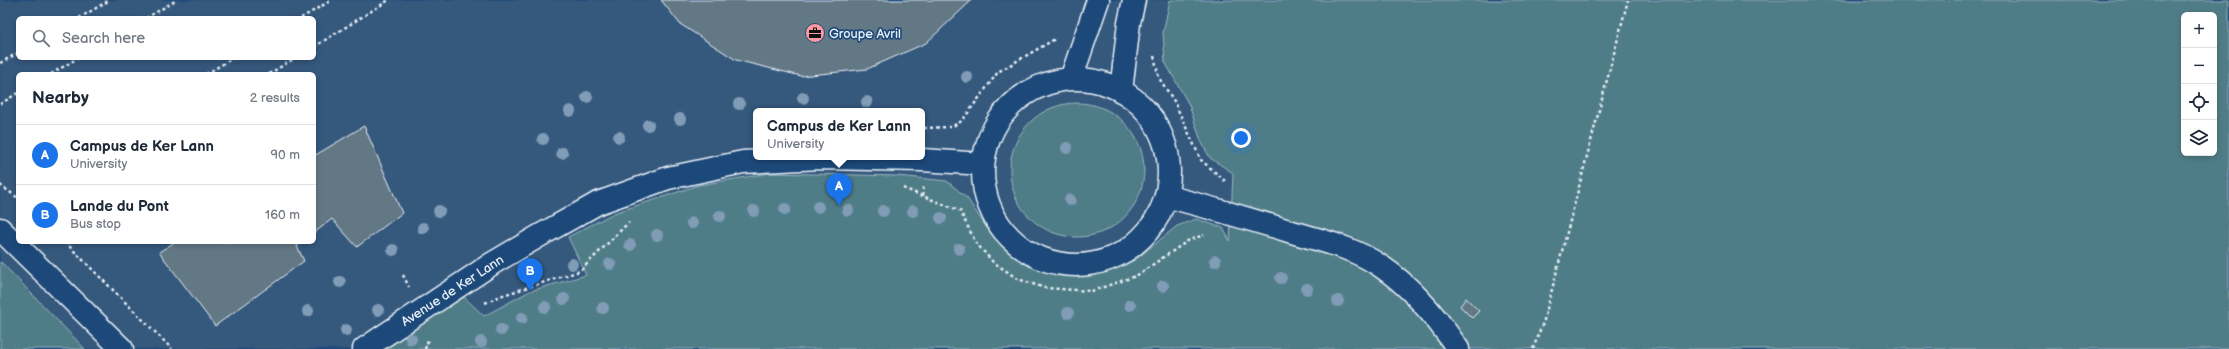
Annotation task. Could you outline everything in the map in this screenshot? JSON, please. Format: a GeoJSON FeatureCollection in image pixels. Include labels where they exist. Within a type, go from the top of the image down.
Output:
{"type":"FeatureCollection","features":[{"type":"Feature","properties":{"kind":"street"},"geometry":{"type":"LineString","coordinates":[[1071,79],[1098,0]]}},
{"type":"Feature","properties":{"kind":"street"},"geometry":{"type":"LineString","coordinates":[[1121,91],[1126,44],[1134,0]]}},
{"type":"Feature","properties":{"kind":"street"},"geometry":{"type":"LineString","coordinates":[[1071,79],[1088,80],[1106,84],[1121,91],[1136,101],[1148,114],[1158,128],[1165,144],[1168,173],[1166,196],[1158,216],[1146,232],[1130,247],[1112,257],[1091,263],[1070,264],[1050,261],[1030,252],[1013,240],[999,224],[989,206],[983,164],[986,146],[993,128],[1004,112],[1018,99],[1034,89],[1052,82],[1071,79]]}},
{"type":"Feature","properties":{"kind":"street","name":"Avenue de Ker Lann"},"geometry":{"type":"LineString","coordinates":[[364,349],[493,263],[598,203],[668,178],[743,162],[782,160]]}},
{"type":"Feature","properties":{"kind":"street","name":"Avenue de Ker Lann"},"geometry":{"type":"LineString","coordinates":[[922,160],[983,164]]}},
{"type":"Feature","properties":{"kind":"street"},"geometry":{"type":"LineString","coordinates":[[1166,196],[1227,212],[1348,248],[1382,267],[1409,289],[1443,326],[1458,349]]}},
{"type":"Feature","properties":{"kind":"street"},"geometry":{"type":"LineString","coordinates":[[0,229],[122,349]]}},
{"type":"Feature","properties":{"kind":"path"},"geometry":{"type":"LineString","coordinates":[[82,16],[110,0]]}},
{"type":"Feature","properties":{"kind":"path"},"geometry":{"type":"LineString","coordinates":[[149,16],[177,0]]}},
{"type":"Feature","properties":{"kind":"path"},"geometry":{"type":"LineString","coordinates":[[305,16],[332,0]]}},
{"type":"Feature","properties":{"kind":"path"},"geometry":{"type":"LineString","coordinates":[[316,45],[389,0]]}},
{"type":"Feature","properties":{"kind":"path"},"geometry":{"type":"LineString","coordinates":[[1533,349],[1544,320],[1628,0]]}},
{"type":"Feature","properties":{"kind":"path"},"geometry":{"type":"LineString","coordinates":[[925,128],[951,127],[962,121],[984,89],[998,72],[1059,37]]}},
{"type":"Feature","properties":{"kind":"path"},"geometry":{"type":"LineString","coordinates":[[898,187],[960,212],[976,243],[993,262],[1018,279],[1045,288],[1092,291],[1136,276],[1190,240],[1203,236],[1227,212],[1224,180],[1201,160],[1174,101],[1159,78],[1153,51]]}},
{"type":"Feature","properties":{"kind":"path"},"geometry":{"type":"LineString","coordinates":[[0,63],[16,54]]}},
{"type":"Feature","properties":{"kind":"path"},"geometry":{"type":"LineString","coordinates":[[54,72],[75,60]]}},
{"type":"Feature","properties":{"kind":"path"},"geometry":{"type":"LineString","coordinates":[[209,72],[230,60]]}},
{"type":"Feature","properties":{"kind":"path"},"geometry":{"type":"LineString","coordinates":[[273,72],[292,60]]}},
{"type":"Feature","properties":{"kind":"path"},"geometry":{"type":"LineString","coordinates":[[0,104],[16,94]]}},
{"type":"Feature","properties":{"kind":"path"},"geometry":{"type":"LineString","coordinates":[[0,185],[16,197]]}},
{"type":"Feature","properties":{"kind":"path"},"geometry":{"type":"LineString","coordinates":[[480,306],[500,296],[580,270],[635,217]]}},
{"type":"Feature","properties":{"kind":"path"},"geometry":{"type":"LineString","coordinates":[[67,244],[172,349]]}},
{"type":"Feature","properties":{"kind":"shaded area"},"geometry":{"type":"Polygon","coordinates":[[[0,0],[1217,0],[1442,349],[0,349],[0,0]]]}},
{"type":"Feature","properties":{"kind":"green space"},"geometry":{"type":"Polygon","coordinates":[[[1170,0],[2229,0],[2229,349],[382,349],[464,297],[484,316],[530,291],[586,275],[568,237],[614,213],[699,185],[770,173],[898,176],[947,181],[967,198],[986,227],[1016,257],[1040,268],[1078,274],[1099,272],[1135,260],[1177,226],[1196,219],[1223,228],[1230,241],[1233,173],[1210,158],[1201,141],[1189,105],[1165,62],[1163,33],[1170,0]]]}},
{"type":"Feature","properties":{"kind":"green space"},"geometry":{"type":"Polygon","coordinates":[[[1084,103],[1109,111],[1120,118],[1129,127],[1139,144],[1143,157],[1143,183],[1139,196],[1129,213],[1120,222],[1103,232],[1090,236],[1070,237],[1045,229],[1034,222],[1025,213],[1015,196],[1011,183],[1010,163],[1018,138],[1025,127],[1034,118],[1051,108],[1064,104],[1084,103]]]}},
{"type":"Feature","properties":{"kind":"green space"},"geometry":{"type":"Polygon","coordinates":[[[0,262],[3,264],[85,349],[0,349],[0,262]]]}},
{"type":"Feature","properties":{"kind":"building","name":"Groupe Avril"},"geometry":{"type":"Polygon","coordinates":[[[661,0],[972,0],[926,43],[867,69],[801,76],[736,60],[680,24],[661,0]]]}},
{"type":"Feature","properties":{"kind":"building"},"geometry":{"type":"Polygon","coordinates":[[[364,126],[402,213],[357,247],[332,219],[316,231],[316,155],[364,126]]]}},
{"type":"Feature","properties":{"kind":"building"},"geometry":{"type":"Polygon","coordinates":[[[172,244],[300,244],[297,246],[304,261],[215,326],[159,252],[172,244]]]}},
{"type":"Feature","properties":{"kind":"building"},"geometry":{"type":"Polygon","coordinates":[[[1466,298],[1479,311],[1472,318],[1460,306],[1466,298]]]}},
{"type":"Feature","properties":{"kind":"place","name":"Groupe Avril"},"geometry":{"type":"Point","coordinates":[815,33]}},
{"type":"Feature","properties":{"kind":"place","name":"Campus de Ker Lann"},"geometry":{"type":"Point","coordinates":[839,206]}},
{"type":"Feature","properties":{"kind":"place","name":"Lande du Pont"},"geometry":{"type":"Point","coordinates":[530,291]}}]}
